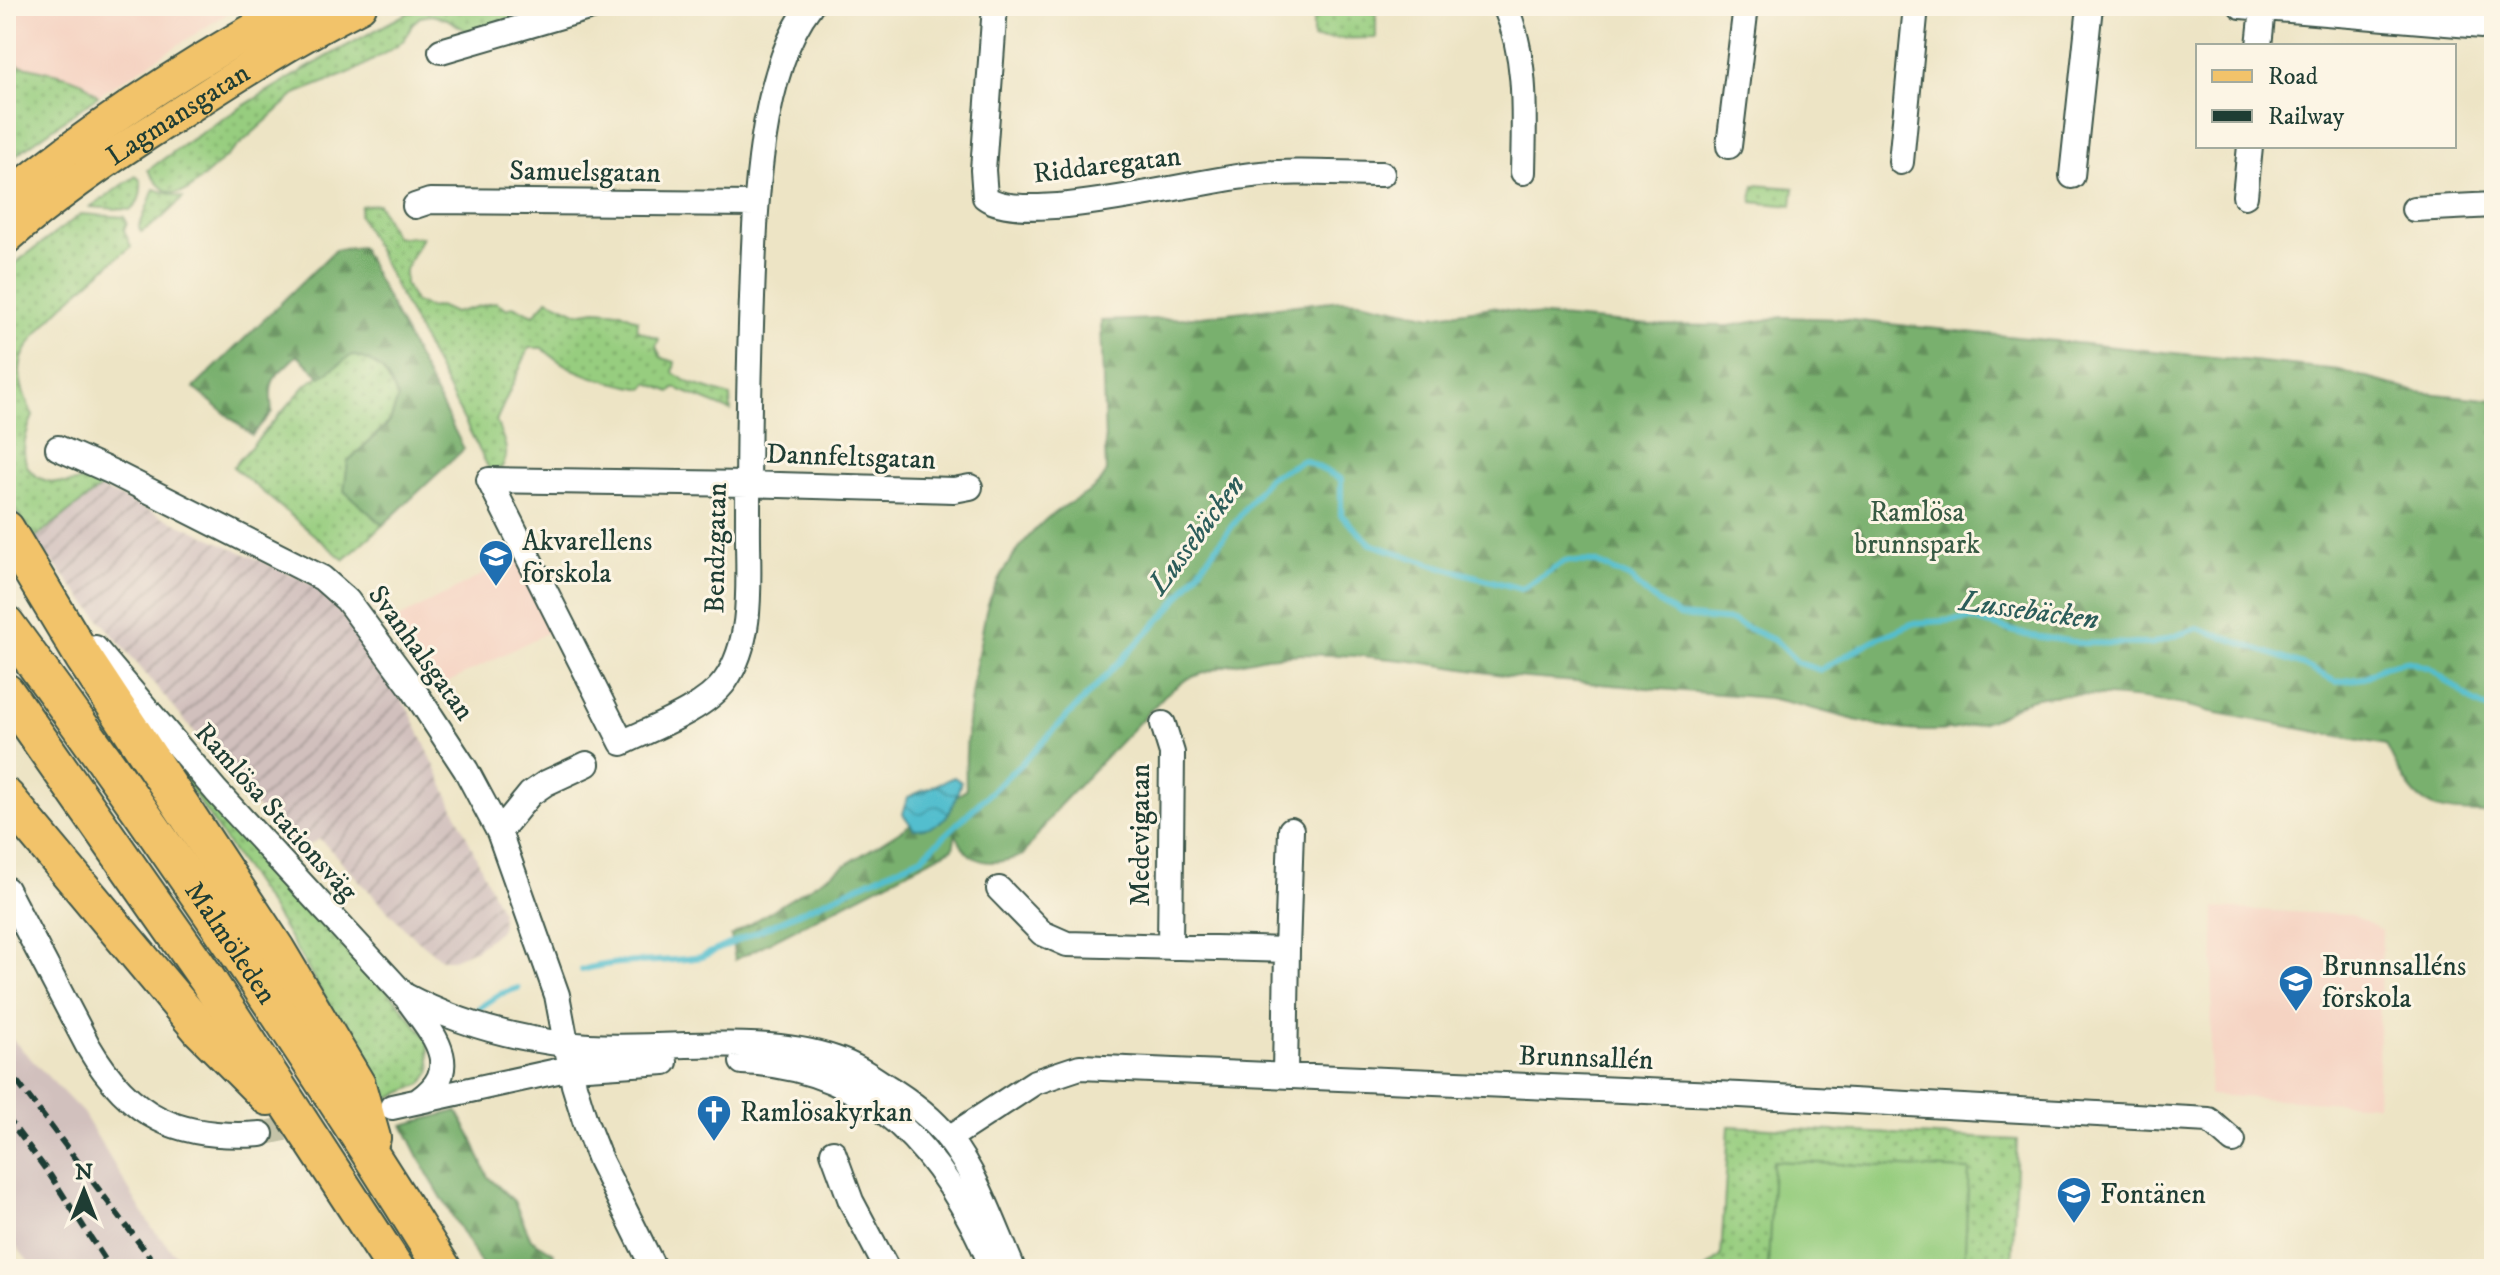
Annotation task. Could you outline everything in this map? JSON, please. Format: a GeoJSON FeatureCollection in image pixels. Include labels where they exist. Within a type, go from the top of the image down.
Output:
{"type":"FeatureCollection","features":[{"type":"Feature","properties":{"kind":"highway"},"geometry":{"type":"LineString","coordinates":[[6,528],[83,657],[276,949],[357,1085],[381,1170]]}},
{"type":"Feature","properties":{"kind":"highway","name":"Malmöleden"},"geometry":{"type":"LineString","coordinates":[[6,624],[168,853],[381,1170],[443,1269]]}},
{"type":"Feature","properties":{"kind":"highway","name":"Malmöleden"},"geometry":{"type":"LineString","coordinates":[[6,692],[207,979],[396,1269]]}},
{"type":"Feature","properties":{"kind":"highway"},"geometry":{"type":"LineString","coordinates":[[6,797],[200,1029],[322,1152]]}},
{"type":"Feature","properties":{"kind":"main road","name":"Lagmansgatan"},"geometry":{"type":"LineString","coordinates":[[6,199],[120,114],[296,6]]}},
{"type":"Feature","properties":{"kind":"main road","name":"Lagmansgatan"},"geometry":{"type":"LineString","coordinates":[[6,238],[138,140],[257,63],[360,6]]}},
{"type":"Feature","properties":{"kind":"street"},"geometry":{"type":"LineString","coordinates":[[441,51],[595,6]]}},
{"type":"Feature","properties":{"kind":"street","name":"Bendzgatan"},"geometry":{"type":"LineString","coordinates":[[489,480],[622,743],[707,698],[721,686],[734,666],[743,638],[747,597],[756,204],[778,73],[790,37],[810,6]]}},
{"type":"Feature","properties":{"kind":"street","name":"Riddaregatan"},"geometry":{"type":"LineString","coordinates":[[995,6],[983,170],[985,197],[995,203],[1059,207],[1257,174],[1382,174]]}},
{"type":"Feature","properties":{"kind":"street"},"geometry":{"type":"LineString","coordinates":[[1505,6],[1515,31],[1522,70],[1523,172]]}},
{"type":"Feature","properties":{"kind":"street"},"geometry":{"type":"LineString","coordinates":[[1729,146],[1746,6]]}},
{"type":"Feature","properties":{"kind":"street"},"geometry":{"type":"LineString","coordinates":[[1901,162],[1916,6]]}},
{"type":"Feature","properties":{"kind":"street"},"geometry":{"type":"LineString","coordinates":[[2072,176],[2090,6]]}},
{"type":"Feature","properties":{"kind":"street"},"geometry":{"type":"LineString","coordinates":[[2259,44],[2252,7],[2494,27]]}},
{"type":"Feature","properties":{"kind":"street"},"geometry":{"type":"LineString","coordinates":[[2245,196],[2250,148]]}},
{"type":"Feature","properties":{"kind":"street","name":"Samuelsgatan"},"geometry":{"type":"LineString","coordinates":[[415,206],[430,201],[756,204]]}},
{"type":"Feature","properties":{"kind":"street"},"geometry":{"type":"LineString","coordinates":[[2414,209],[2494,205]]}},
{"type":"Feature","properties":{"kind":"street","name":"Svanhalsgatan"},"geometry":{"type":"LineString","coordinates":[[58,448],[125,478],[334,586],[420,699],[466,770],[499,832],[557,995],[586,1124],[600,1160],[654,1269]]}},
{"type":"Feature","properties":{"kind":"street","name":"Dannfeltsgatan"},"geometry":{"type":"LineString","coordinates":[[489,480],[954,490],[970,487]]}},
{"type":"Feature","properties":{"kind":"street","name":"Ramlösa Stationsväg"},"geometry":{"type":"LineString","coordinates":[[6,528],[74,623],[150,715],[321,908],[404,995],[431,1009],[570,1056]]}},
{"type":"Feature","properties":{"kind":"street","name":"Medevigatan"},"geometry":{"type":"LineString","coordinates":[[1163,724],[1172,753],[1170,947]]}},
{"type":"Feature","properties":{"kind":"street"},"geometry":{"type":"LineString","coordinates":[[499,832],[530,794],[587,764]]}},
{"type":"Feature","properties":{"kind":"street"},"geometry":{"type":"LineString","coordinates":[[1285,1074],[1291,830]]}},
{"type":"Feature","properties":{"kind":"street"},"geometry":{"type":"LineString","coordinates":[[6,889],[88,1046],[120,1092],[144,1112],[195,1133],[221,1136],[261,1134]]}},
{"type":"Feature","properties":{"kind":"street","name":"Medevigatan"},"geometry":{"type":"LineString","coordinates":[[999,889],[1021,915],[1053,940],[1067,944],[1287,950]]}},
{"type":"Feature","properties":{"kind":"street"},"geometry":{"type":"LineString","coordinates":[[404,995],[432,1034],[441,1056],[442,1071],[437,1085],[417,1101]]}},
{"type":"Feature","properties":{"kind":"street"},"geometry":{"type":"LineString","coordinates":[[392,1107],[570,1056],[784,1048],[821,1055],[853,1066],[906,1098],[932,1119],[963,1158],[1013,1269]]}},
{"type":"Feature","properties":{"kind":"street"},"geometry":{"type":"LineString","coordinates":[[570,1056],[634,1062],[769,1064],[812,1074],[856,1094],[893,1119],[931,1156],[968,1213],[993,1269]]}},
{"type":"Feature","properties":{"kind":"street","name":"Brunnsallén"},"geometry":{"type":"LineString","coordinates":[[949,1138],[1035,1082],[1080,1067],[1740,1095],[2209,1120],[2233,1141]]}},
{"type":"Feature","properties":{"kind":"street"},"geometry":{"type":"LineString","coordinates":[[833,1152],[851,1201],[887,1269]]}},
{"type":"Feature","properties":{"kind":"shaded area"},"geometry":{"type":"Polygon","coordinates":[[[6,6],[239,6],[98,96],[83,82],[67,76],[6,62],[6,6]]]}},
{"type":"Feature","properties":{"kind":"shaded area"},"geometry":{"type":"Polygon","coordinates":[[[99,488],[317,586],[353,629],[410,712],[501,911],[499,931],[475,950],[452,959],[441,959],[408,932],[320,839],[295,853],[33,539],[99,488]]]}},
{"type":"Feature","properties":{"kind":"shaded area","name":"Akvarellens förskola"},"geometry":{"type":"Polygon","coordinates":[[[521,555],[556,628],[435,689],[391,622],[521,555]]]}},
{"type":"Feature","properties":{"kind":"shaded area","name":"Brunnsalléns förskola"},"geometry":{"type":"Polygon","coordinates":[[[2215,908],[2352,915],[2382,930],[2377,1105],[2209,1095],[2215,908]]]}},
{"type":"Feature","properties":{"kind":"shaded area"},"geometry":{"type":"Polygon","coordinates":[[[6,1033],[83,1113],[152,1228],[188,1269],[34,1269],[6,1233],[6,1033]]]}},
{"type":"Feature","properties":{"kind":"green space"},"geometry":{"type":"Polygon","coordinates":[[[421,6],[577,6],[470,33],[447,19],[432,15],[420,17],[397,46],[354,71],[297,93],[189,190],[169,192],[148,170],[281,83],[421,6]]]}},
{"type":"Feature","properties":{"kind":"green space"},"geometry":{"type":"Polygon","coordinates":[[[1376,11],[1376,38],[1313,39],[1313,12],[1376,11]]]}},
{"type":"Feature","properties":{"kind":"green space"},"geometry":{"type":"Polygon","coordinates":[[[6,62],[67,76],[83,82],[98,96],[6,162],[6,62]]]}},
{"type":"Feature","properties":{"kind":"green space"},"geometry":{"type":"Polygon","coordinates":[[[136,176],[141,181],[141,194],[131,210],[90,207],[136,176]]]}},
{"type":"Feature","properties":{"kind":"green space"},"geometry":{"type":"Polygon","coordinates":[[[1754,185],[1794,188],[1792,206],[1752,202],[1754,185]]]}},
{"type":"Feature","properties":{"kind":"green space"},"geometry":{"type":"Polygon","coordinates":[[[154,189],[183,198],[161,219],[141,232],[139,228],[154,189]]]}},
{"type":"Feature","properties":{"kind":"green space"},"geometry":{"type":"Polygon","coordinates":[[[378,204],[395,237],[422,237],[405,270],[405,284],[415,302],[430,308],[439,306],[454,313],[496,302],[508,309],[513,306],[534,315],[548,299],[578,313],[596,310],[621,312],[638,320],[637,330],[659,339],[656,347],[662,358],[675,362],[673,373],[690,383],[730,396],[731,411],[675,388],[671,392],[648,383],[644,389],[590,376],[566,365],[542,348],[529,348],[496,421],[506,457],[501,469],[489,469],[359,215],[361,206],[378,204]]]}},
{"type":"Feature","properties":{"kind":"green space"},"geometry":{"type":"Polygon","coordinates":[[[81,214],[124,217],[127,222],[124,230],[131,247],[68,301],[26,350],[20,376],[33,416],[24,452],[30,470],[38,477],[64,483],[90,480],[106,484],[33,539],[6,495],[6,270],[81,214]]]}},
{"type":"Feature","properties":{"kind":"green space"},"geometry":{"type":"Polygon","coordinates":[[[361,247],[464,449],[383,525],[344,491],[348,461],[390,422],[398,398],[386,375],[376,365],[352,355],[321,377],[297,355],[274,379],[272,412],[252,435],[194,388],[335,250],[361,247]]]}},
{"type":"Feature","properties":{"kind":"green space","name":"Ramlösa brunnspark"},"geometry":{"type":"Polygon","coordinates":[[[1340,300],[1360,301],[1432,316],[1492,307],[1534,315],[1651,325],[1729,326],[1783,317],[1840,319],[2339,370],[2417,392],[2494,400],[2494,813],[2452,811],[2425,803],[2406,783],[2386,745],[2144,699],[2089,695],[2042,697],[1971,726],[1914,731],[1872,724],[1768,698],[1515,677],[1362,656],[1301,654],[1266,657],[1224,666],[1187,679],[1165,695],[1059,806],[1023,855],[1001,861],[982,861],[967,852],[956,833],[953,848],[735,960],[731,936],[966,790],[971,698],[987,606],[994,590],[1012,558],[1035,529],[1052,514],[1095,487],[1106,473],[1101,321],[1184,318],[1340,300]]]}},
{"type":"Feature","properties":{"kind":"green space"},"geometry":{"type":"Polygon","coordinates":[[[352,355],[370,361],[381,369],[398,398],[390,421],[348,461],[345,491],[383,525],[344,560],[233,467],[307,384],[352,355]]]}},
{"type":"Feature","properties":{"kind":"green space"},"geometry":{"type":"Polygon","coordinates":[[[159,742],[397,1001],[428,1040],[431,1071],[422,1084],[386,1099],[278,919],[159,742]]]}},
{"type":"Feature","properties":{"kind":"green space"},"geometry":{"type":"Polygon","coordinates":[[[457,1111],[488,1177],[514,1201],[531,1239],[554,1253],[549,1269],[484,1269],[427,1173],[403,1125],[457,1111]]]}},
{"type":"Feature","properties":{"kind":"green space"},"geometry":{"type":"Polygon","coordinates":[[[1729,1126],[2017,1140],[2012,1269],[1706,1269],[1721,1256],[1729,1126]]]}},
{"type":"Feature","properties":{"kind":"green space"},"geometry":{"type":"Polygon","coordinates":[[[1773,1161],[1969,1170],[1964,1269],[1768,1269],[1773,1161]]]}},
{"type":"Feature","properties":{"kind":"water"},"geometry":{"type":"Polygon","coordinates":[[[954,777],[961,782],[951,810],[941,822],[914,829],[903,814],[908,797],[954,777]]]}},
{"type":"Feature","properties":{"kind":"waterway","name":"Lussebäcken"},"geometry":{"type":"LineString","coordinates":[[582,970],[612,964],[701,957],[922,857],[1032,753],[1170,609],[1268,478],[1304,460],[1341,479],[1341,515],[1371,544],[1521,589],[1565,561],[1595,562],[1630,578],[1649,596],[1679,616],[1732,621],[1776,641],[1798,663],[1820,670],[1872,641],[1914,623],[1972,619],[2026,635],[2082,643],[2151,644],[2198,628],[2305,666],[2336,682],[2364,678],[2384,666],[2406,661],[2430,668],[2474,702],[2494,713]]}},
{"type":"Feature","properties":{"kind":"waterway","name":"Lussebäcken"},"geometry":{"type":"LineString","coordinates":[[479,1008],[500,994],[518,988]]}},
{"type":"Feature","properties":{"kind":"tunnel"},"geometry":{"type":"LineString","coordinates":[[261,1134],[357,1114]]}},
{"type":"Feature","properties":{"kind":"railway"},"geometry":{"type":"LineString","coordinates":[[6,1067],[159,1269]]}},
{"type":"Feature","properties":{"kind":"railway"},"geometry":{"type":"LineString","coordinates":[[6,1116],[50,1175],[111,1269]]}},
{"type":"Feature","properties":{"kind":"place","name":"Akvarellens förskola"},"geometry":{"type":"Point","coordinates":[496,588]}},
{"type":"Feature","properties":{"kind":"place","name":"Brunnsalléns förskola"},"geometry":{"type":"Point","coordinates":[2296,1013]}},
{"type":"Feature","properties":{"kind":"place","name":"Ramlösakyrkan"},"geometry":{"type":"Point","coordinates":[714,1143]}},
{"type":"Feature","properties":{"kind":"place","name":"Fontänen"},"geometry":{"type":"Point","coordinates":[2074,1225]}}]}
